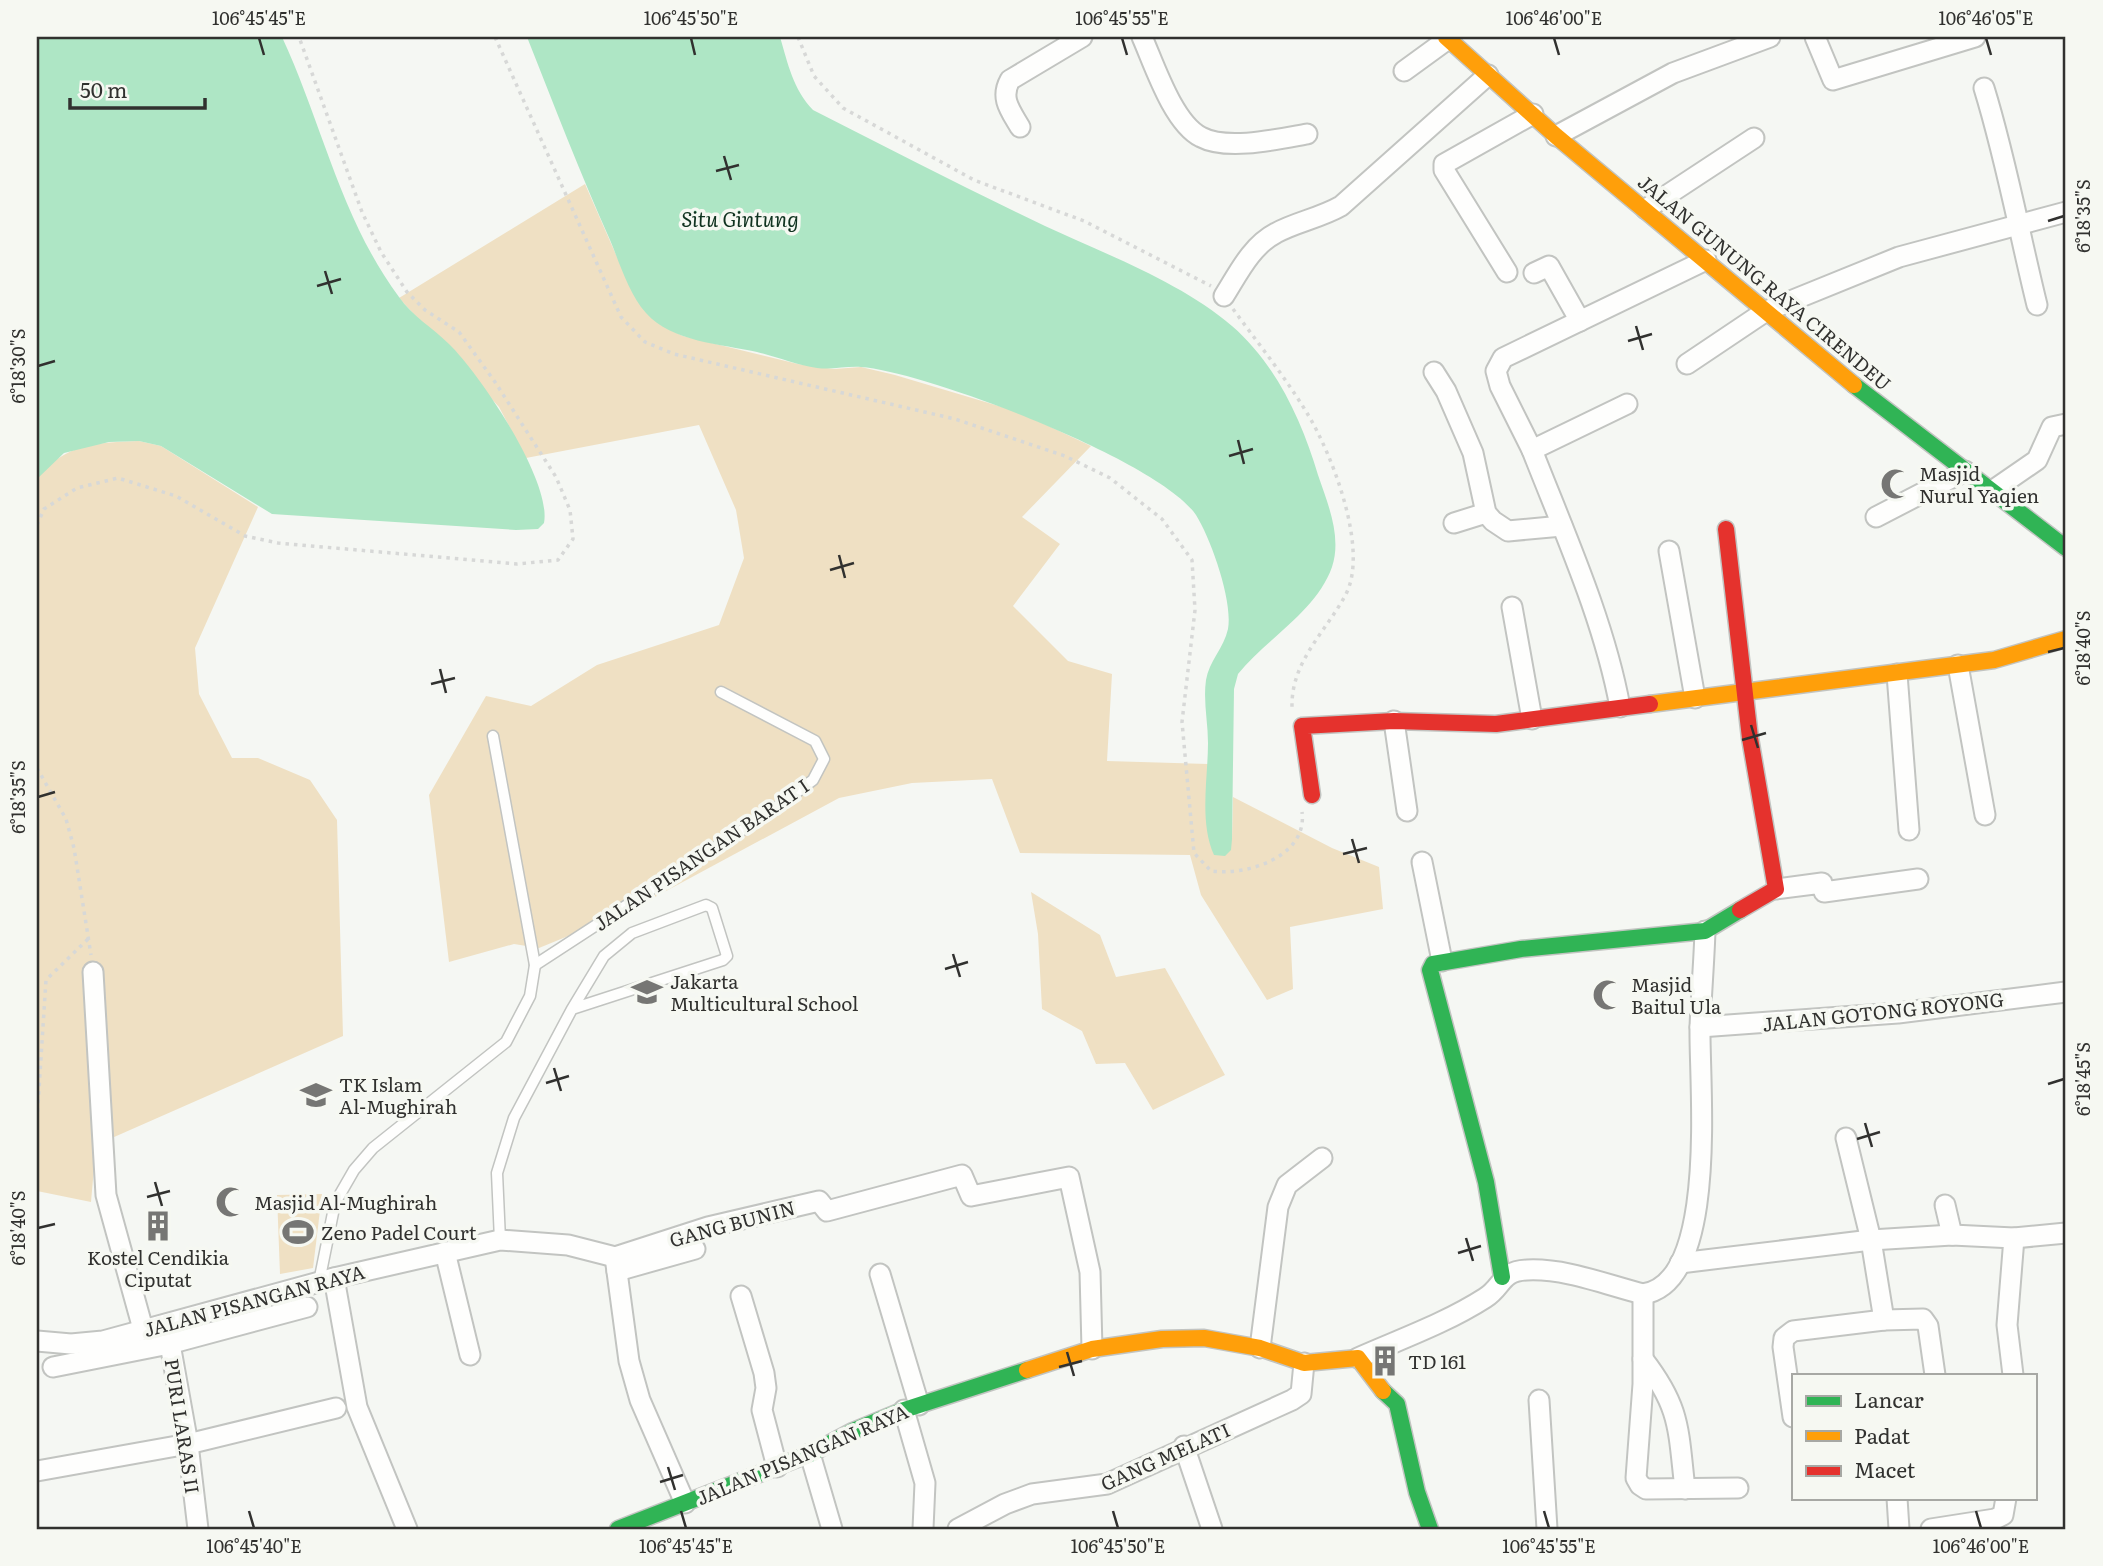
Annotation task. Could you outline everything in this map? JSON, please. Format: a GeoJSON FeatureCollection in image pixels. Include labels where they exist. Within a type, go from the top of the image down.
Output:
{"type":"FeatureCollection","features":[{"type":"Feature","properties":{"kind":"street"},"geometry":{"type":"LineString","coordinates":[[1020,127],[1005,101],[1005,90],[1010,80],[1082,37]]}},
{"type":"Feature","properties":{"kind":"street"},"geometry":{"type":"LineString","coordinates":[[1556,136],[1673,73],[1770,37]]}},
{"type":"Feature","properties":{"kind":"street"},"geometry":{"type":"LineString","coordinates":[[1815,37],[1829,77],[1833,80],[1975,37]]}},
{"type":"Feature","properties":{"kind":"street"},"geometry":{"type":"LineString","coordinates":[[1404,71],[1455,39]]}},
{"type":"Feature","properties":{"kind":"street","name":"JALAN GUNUNG RAYA CIRENDEU"},"geometry":{"type":"LineString","coordinates":[[1455,39],[1488,75],[1556,136],[1646,209],[1826,364],[2066,548]]}},
{"type":"Feature","properties":{"kind":"street"},"geometry":{"type":"LineString","coordinates":[[1148,40],[1180,117],[1188,129],[1202,138],[1240,142],[1307,134]]}},
{"type":"Feature","properties":{"kind":"street"},"geometry":{"type":"LineString","coordinates":[[1224,296],[1255,248],[1276,233],[1316,220],[1341,206],[1488,75]]}},
{"type":"Feature","properties":{"kind":"street"},"geometry":{"type":"LineString","coordinates":[[1984,88],[2005,157],[2017,224],[2038,305]]}},
{"type":"Feature","properties":{"kind":"street"},"geometry":{"type":"LineString","coordinates":[[1507,272],[1444,170],[1444,164],[1533,114]]}},
{"type":"Feature","properties":{"kind":"street"},"geometry":{"type":"LineString","coordinates":[[1646,209],[1755,138]]}},
{"type":"Feature","properties":{"kind":"street"},"geometry":{"type":"LineString","coordinates":[[1687,364],[1766,311],[1899,257],[2066,212]]}},
{"type":"Feature","properties":{"kind":"street"},"geometry":{"type":"LineString","coordinates":[[1620,707],[1613,673],[1562,526],[1532,450],[1511,411],[1496,371],[1503,358],[1706,260]]}},
{"type":"Feature","properties":{"kind":"street"},"geometry":{"type":"LineString","coordinates":[[1534,273],[1549,266],[1580,321]]}},
{"type":"Feature","properties":{"kind":"street"},"geometry":{"type":"LineString","coordinates":[[1434,372],[1446,391],[1473,453],[1486,513],[1508,531],[1562,526]]}},
{"type":"Feature","properties":{"kind":"street"},"geometry":{"type":"LineString","coordinates":[[1532,450],[1627,404]]}},
{"type":"Feature","properties":{"kind":"street"},"geometry":{"type":"LineString","coordinates":[[1992,491],[2037,460],[2052,427],[2066,424]]}},
{"type":"Feature","properties":{"kind":"street"},"geometry":{"type":"LineString","coordinates":[[1876,517],[1965,471]]}},
{"type":"Feature","properties":{"kind":"street"},"geometry":{"type":"LineString","coordinates":[[1454,523],[1486,513]]}},
{"type":"Feature","properties":{"kind":"street"},"geometry":{"type":"LineString","coordinates":[[1726,529],[1750,738],[1776,890]]}},
{"type":"Feature","properties":{"kind":"street"},"geometry":{"type":"LineString","coordinates":[[1669,551],[1695,698]]}},
{"type":"Feature","properties":{"kind":"street"},"geometry":{"type":"LineString","coordinates":[[1512,607],[1532,719]]}},
{"type":"Feature","properties":{"kind":"street"},"geometry":{"type":"LineString","coordinates":[[1312,795],[1302,726],[1394,720],[1496,724],[1695,698],[1746,694],[1994,660],[2066,639]]}},
{"type":"Feature","properties":{"kind":"street"},"geometry":{"type":"LineString","coordinates":[[1958,665],[1985,815]]}},
{"type":"Feature","properties":{"kind":"street"},"geometry":{"type":"LineString","coordinates":[[1897,674],[1909,830]]}},
{"type":"Feature","properties":{"kind":"street"},"geometry":{"type":"LineString","coordinates":[[1394,720],[1407,811]]}},
{"type":"Feature","properties":{"kind":"street"},"geometry":{"type":"LineString","coordinates":[[1422,862],[1442,961]]}},
{"type":"Feature","properties":{"kind":"street"},"geometry":{"type":"LineString","coordinates":[[1502,1277],[1486,1182],[1430,970],[1433,964],[1521,949],[1705,931],[1776,890],[1822,883],[1824,892],[1918,879]]}},
{"type":"Feature","properties":{"kind":"street"},"geometry":{"type":"LineString","coordinates":[[1430,1529],[1417,1492],[1396,1404],[1379,1388],[1358,1358],[1487,1297],[1502,1277],[1527,1269],[1556,1272],[1643,1294],[1657,1292],[1668,1284],[1680,1263],[1693,1227],[1701,1190],[1700,1027],[1705,931]]}},
{"type":"Feature","properties":{"kind":"street"},"geometry":{"type":"LineString","coordinates":[[93,972],[106,1195],[143,1329]]}},
{"type":"Feature","properties":{"kind":"street","name":"JALAN GOTONG ROYONG"},"geometry":{"type":"LineString","coordinates":[[1700,1027],[1898,1013],[2066,992]]}},
{"type":"Feature","properties":{"kind":"street"},"geometry":{"type":"LineString","coordinates":[[1846,1138],[1871,1240],[1884,1320]]}},
{"type":"Feature","properties":{"kind":"street"},"geometry":{"type":"LineString","coordinates":[[1260,1348],[1278,1207],[1287,1185],[1322,1158]]}},
{"type":"Feature","properties":{"kind":"street","name":"GANG BUNIN"},"geometry":{"type":"LineString","coordinates":[[616,1264],[774,1210],[819,1201],[827,1212],[962,1175],[971,1196],[1069,1177],[1090,1272],[1092,1349]]}},
{"type":"Feature","properties":{"kind":"street"},"geometry":{"type":"LineString","coordinates":[[1945,1205],[1952,1235]]}},
{"type":"Feature","properties":{"kind":"street"},"geometry":{"type":"LineString","coordinates":[[1680,1263],[1871,1240],[1952,1235],[2014,1238],[2066,1233]]}},
{"type":"Feature","properties":{"kind":"street"},"geometry":{"type":"LineString","coordinates":[[2013,1374],[2007,1325],[2014,1238]]}},
{"type":"Feature","properties":{"kind":"street","name":"JALAN PISANGAN RAYA"},"geometry":{"type":"LineString","coordinates":[[37,1341],[87,1344],[327,1280],[500,1240],[568,1245],[616,1264],[629,1361],[640,1400],[685,1503],[810,1454],[853,1431],[912,1407],[1092,1349],[1192,1338],[1260,1348],[1304,1363],[1358,1358]]}},
{"type":"Feature","properties":{"kind":"street"},"geometry":{"type":"LineString","coordinates":[[616,1264],[695,1249]]}},
{"type":"Feature","properties":{"kind":"street"},"geometry":{"type":"LineString","coordinates":[[445,1252],[470,1355]]}},
{"type":"Feature","properties":{"kind":"street"},"geometry":{"type":"LineString","coordinates":[[880,1274],[912,1407],[925,1483],[923,1529]]}},
{"type":"Feature","properties":{"kind":"street"},"geometry":{"type":"LineString","coordinates":[[327,1280],[356,1407],[407,1529]]}},
{"type":"Feature","properties":{"kind":"street"},"geometry":{"type":"LineString","coordinates":[[1643,1294],[1643,1359],[1636,1478],[1646,1489],[1738,1488]]}},
{"type":"Feature","properties":{"kind":"street"},"geometry":{"type":"LineString","coordinates":[[741,1296],[764,1373],[766,1388],[762,1410],[777,1467]]}},
{"type":"Feature","properties":{"kind":"street"},"geometry":{"type":"LineString","coordinates":[[53,1367],[169,1344],[307,1307]]}},
{"type":"Feature","properties":{"kind":"street"},"geometry":{"type":"LineString","coordinates":[[187,1316],[191,1338]]}},
{"type":"Feature","properties":{"kind":"street"},"geometry":{"type":"LineString","coordinates":[[1792,1408],[1784,1338],[1793,1331],[1884,1320],[1923,1319],[1928,1326],[1935,1374]]}},
{"type":"Feature","properties":{"kind":"street","name":"PURI LARAS II"},"geometry":{"type":"LineString","coordinates":[[165,1322],[188,1444],[198,1529]]}},
{"type":"Feature","properties":{"kind":"street"},"geometry":{"type":"LineString","coordinates":[[1643,1359],[1665,1387],[1675,1408],[1685,1489]]}},
{"type":"Feature","properties":{"kind":"street","name":"GANG MELATI"},"geometry":{"type":"LineString","coordinates":[[962,1528],[1005,1504],[1032,1494],[1107,1484],[1301,1394],[1304,1363]]}},
{"type":"Feature","properties":{"kind":"street"},"geometry":{"type":"LineString","coordinates":[[1539,1400],[1547,1529]]}},
{"type":"Feature","properties":{"kind":"street"},"geometry":{"type":"LineString","coordinates":[[37,1471],[188,1444],[336,1408]]}},
{"type":"Feature","properties":{"kind":"street"},"geometry":{"type":"LineString","coordinates":[[1184,1447],[1212,1529]]}},
{"type":"Feature","properties":{"kind":"street"},"geometry":{"type":"LineString","coordinates":[[810,1454],[832,1529]]}},
{"type":"Feature","properties":{"kind":"street"},"geometry":{"type":"LineString","coordinates":[[1897,1500],[1899,1529]]}},
{"type":"Feature","properties":{"kind":"street"},"geometry":{"type":"LineString","coordinates":[[1931,1529],[1995,1519],[2003,1515],[2006,1500]]}},
{"type":"Feature","properties":{"kind":"street"},"geometry":{"type":"LineString","coordinates":[[618,1529],[685,1503]]}},
{"type":"Feature","properties":{"kind":"lane","name":"JALAN PISANGAN BARAT I"},"geometry":{"type":"LineString","coordinates":[[535,965],[773,810],[813,780],[824,759],[814,741],[721,692]]}},
{"type":"Feature","properties":{"kind":"lane"},"geometry":{"type":"LineString","coordinates":[[327,1280],[335,1203],[354,1170],[373,1148],[506,1042],[523,1013],[535,965],[493,736]]}},
{"type":"Feature","properties":{"kind":"lane"},"geometry":{"type":"LineString","coordinates":[[500,1240],[497,1172],[514,1118],[572,1009],[604,956],[632,933],[706,905],[712,908],[727,956],[723,960],[572,1009]]}},
{"type":"Feature","properties":{"kind":"path"},"geometry":{"type":"LineString","coordinates":[[37,525],[44,509],[77,488],[118,478],[176,496],[245,536],[278,544],[517,564],[558,560],[573,538],[570,510],[556,477],[495,382],[459,332],[425,310],[407,292],[381,252],[362,212],[299,37]]}},
{"type":"Feature","properties":{"kind":"path"},"geometry":{"type":"LineString","coordinates":[[495,37],[621,317],[645,342],[674,354],[955,419],[1065,457],[1110,478],[1162,519],[1192,560],[1195,610],[1182,722],[1194,853],[1211,872],[1224,873],[1274,859],[1288,851],[1298,839],[1303,824],[1301,808]]}},
{"type":"Feature","properties":{"kind":"path"},"geometry":{"type":"LineString","coordinates":[[799,37],[814,76],[844,108],[974,180],[1084,220],[1209,284],[1224,296],[1287,383],[1319,435],[1348,512],[1354,544],[1354,569],[1346,594],[1311,646],[1297,674],[1291,696],[1292,716]]}},
{"type":"Feature","properties":{"kind":"path"},"geometry":{"type":"LineString","coordinates":[[37,768],[66,818],[74,848],[93,972]]}},
{"type":"Feature","properties":{"kind":"path"},"geometry":{"type":"LineString","coordinates":[[37,1120],[46,980],[89,939]]}},
{"type":"Feature","properties":{"kind":"shaded area"},"geometry":{"type":"Polygon","coordinates":[[[585,184],[617,257],[661,325],[683,336],[798,364],[834,369],[861,367],[895,375],[1019,412],[1091,446],[1022,517],[1060,544],[1013,606],[1068,661],[1112,674],[1107,761],[1208,764],[1206,821],[1232,839],[1233,797],[1332,848],[1379,867],[1383,909],[1290,927],[1293,989],[1267,1000],[1201,895],[1190,855],[1020,853],[992,779],[912,783],[839,798],[629,911],[539,948],[514,944],[449,962],[429,795],[486,696],[531,706],[597,665],[719,625],[744,558],[736,510],[699,425],[526,458],[499,407],[399,298],[585,184]]]}},
{"type":"Feature","properties":{"kind":"shaded area"},"geometry":{"type":"Polygon","coordinates":[[[139,441],[161,446],[258,507],[195,648],[199,694],[232,758],[258,758],[310,780],[337,820],[343,1036],[96,1145],[91,1202],[37,1191],[37,479],[58,458],[83,447],[139,441]]]}},
{"type":"Feature","properties":{"kind":"shaded area"},"geometry":{"type":"Polygon","coordinates":[[[1031,892],[1100,935],[1116,977],[1165,968],[1225,1075],[1153,1110],[1125,1063],[1096,1064],[1082,1031],[1042,1009],[1038,934],[1031,892]]]}},
{"type":"Feature","properties":{"kind":"shaded area","name":"Zeno Padel Court"},"geometry":{"type":"Polygon","coordinates":[[[322,1194],[313,1268],[280,1274],[277,1195],[322,1194]]]}},
{"type":"Feature","properties":{"kind":"water"},"geometry":{"type":"Polygon","coordinates":[[[37,37],[282,37],[362,236],[404,304],[449,344],[495,403],[526,456],[537,482],[543,504],[544,523],[538,529],[516,530],[272,514],[161,446],[139,441],[109,442],[64,453],[37,479],[37,37]]]}},
{"type":"Feature","properties":{"kind":"water","name":"Situ Gintung"},"geometry":{"type":"Polygon","coordinates":[[[527,37],[780,37],[796,85],[813,110],[1016,212],[1166,282],[1212,310],[1248,341],[1286,394],[1304,434],[1335,532],[1335,556],[1325,583],[1315,598],[1238,674],[1234,689],[1232,839],[1231,850],[1225,856],[1214,855],[1207,828],[1205,800],[1208,743],[1205,696],[1208,673],[1226,636],[1229,617],[1220,570],[1196,515],[1174,493],[1138,470],[1092,446],[987,402],[893,373],[861,367],[828,369],[794,363],[683,336],[657,323],[640,305],[625,278],[527,37]]]}},
{"type":"Feature","properties":{"kind":"traffic: fast"},"geometry":{"type":"LineString","coordinates":[[1854,385],[2066,548]]}},
{"type":"Feature","properties":{"kind":"traffic: fast"},"geometry":{"type":"LineString","coordinates":[[1502,1277],[1486,1182],[1430,970],[1433,964],[1521,949],[1705,931],[1740,910]]}},
{"type":"Feature","properties":{"kind":"traffic: fast"},"geometry":{"type":"LineString","coordinates":[[618,1529],[810,1454],[853,1431],[904,1410],[1027,1370]]}},
{"type":"Feature","properties":{"kind":"traffic: fast"},"geometry":{"type":"LineString","coordinates":[[1383,1391],[1397,1404],[1417,1492],[1430,1529]]}},
{"type":"Feature","properties":{"kind":"traffic: slow"},"geometry":{"type":"LineString","coordinates":[[1446,37],[1556,136],[1854,385]]}},
{"type":"Feature","properties":{"kind":"traffic: slow"},"geometry":{"type":"LineString","coordinates":[[1650,704],[1994,660],[2066,639]]}},
{"type":"Feature","properties":{"kind":"traffic: slow"},"geometry":{"type":"LineString","coordinates":[[1027,1370],[1092,1349],[1162,1339],[1204,1338],[1260,1348],[1304,1363],[1358,1358],[1383,1391]]}},
{"type":"Feature","properties":{"kind":"traffic: jam"},"geometry":{"type":"LineString","coordinates":[[1726,529],[1750,738],[1776,889],[1740,910]]}},
{"type":"Feature","properties":{"kind":"traffic: jam"},"geometry":{"type":"LineString","coordinates":[[1312,795],[1302,726],[1394,721],[1496,724],[1650,704]]}},
{"type":"Feature","properties":{"kind":"place","name":"Masjid Nurul Yaqien"},"geometry":{"type":"Point","coordinates":[1896,484]}},
{"type":"Feature","properties":{"kind":"place","name":"Jakarta Multicultural School"},"geometry":{"type":"Point","coordinates":[647,992]}},
{"type":"Feature","properties":{"kind":"place","name":"Masjid Baitul Ula"},"geometry":{"type":"Point","coordinates":[1608,995]}},
{"type":"Feature","properties":{"kind":"place","name":"TK Islam Al-Mughirah"},"geometry":{"type":"Point","coordinates":[316,1095]}},
{"type":"Feature","properties":{"kind":"place","name":"Masjid Al-Mughirah"},"geometry":{"type":"Point","coordinates":[231,1202]}},
{"type":"Feature","properties":{"kind":"place","name":"Kostel Cendikia Ciputat"},"geometry":{"type":"Point","coordinates":[158,1226]}},
{"type":"Feature","properties":{"kind":"place","name":"Zeno Padel Court"},"geometry":{"type":"Point","coordinates":[298,1232]}},
{"type":"Feature","properties":{"kind":"place","name":"TD 161"},"geometry":{"type":"Point","coordinates":[1385,1361]}}]}
